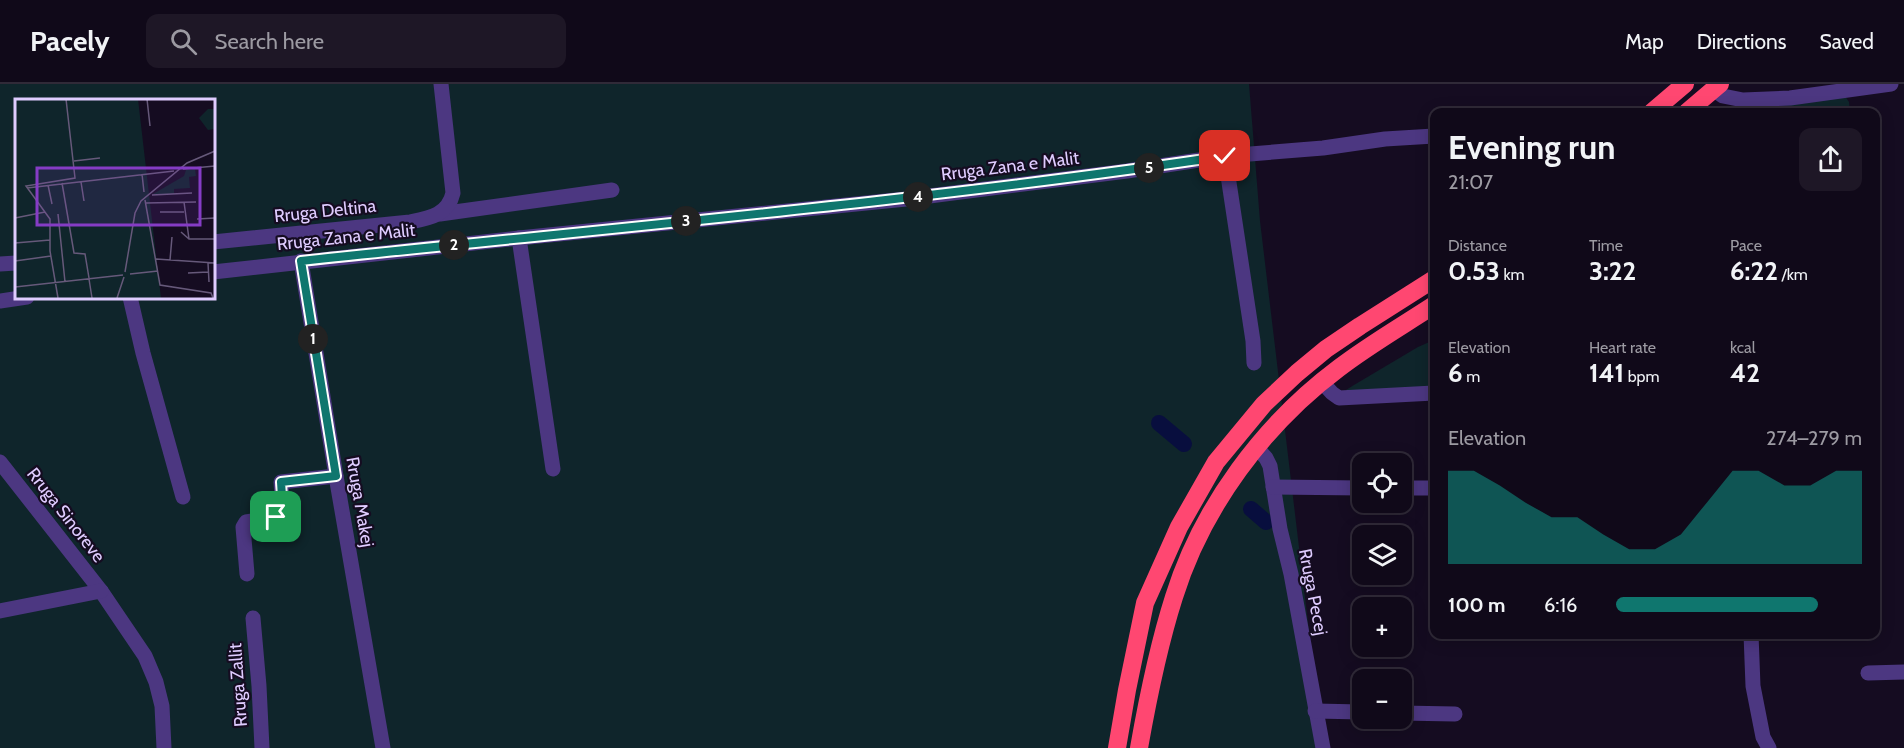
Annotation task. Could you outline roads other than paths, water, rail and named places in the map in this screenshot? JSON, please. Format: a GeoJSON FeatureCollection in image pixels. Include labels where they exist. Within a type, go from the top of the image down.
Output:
{"type":"FeatureCollection","features":[{"type":"Feature","properties":{"kind":"highway"},"geometry":{"type":"LineString","coordinates":[[1657,108],[1685,84]]}},
{"type":"Feature","properties":{"kind":"highway"},"geometry":{"type":"LineString","coordinates":[[1692,108],[1717,87]]}},
{"type":"Feature","properties":{"kind":"highway"},"geometry":{"type":"LineString","coordinates":[[1117,748],[1145,603],[1179,527],[1216,462],[1264,404],[1326,350],[1430,282]]}},
{"type":"Feature","properties":{"kind":"highway"},"geometry":{"type":"LineString","coordinates":[[1139,748],[1154,666],[1174,596],[1197,540],[1242,465],[1293,407],[1322,382],[1375,342],[1430,308]]}},
{"type":"Feature","properties":{"kind":"street"},"geometry":{"type":"LineString","coordinates":[[440,214],[448,207],[453,193],[441,84]]}},
{"type":"Feature","properties":{"kind":"street"},"geometry":{"type":"LineString","coordinates":[[1717,87],[1723,96],[1743,100],[1790,98],[1891,84]]}},
{"type":"Feature","properties":{"kind":"street","name":"Rruga Zana e Malit"},"geometry":{"type":"LineString","coordinates":[[214,272],[906,199],[1225,156],[1430,136]]}},
{"type":"Feature","properties":{"kind":"street"},"geometry":{"type":"LineString","coordinates":[[1225,156],[1253,341],[1254,363]]}},
{"type":"Feature","properties":{"kind":"street","name":"Rruga Deltina"},"geometry":{"type":"LineString","coordinates":[[214,242],[410,222],[429,219],[440,214],[612,190]]}},
{"type":"Feature","properties":{"kind":"street"},"geometry":{"type":"LineString","coordinates":[[519,238],[554,469]]}},
{"type":"Feature","properties":{"kind":"street","name":"Rruga Makej"},"geometry":{"type":"LineString","coordinates":[[301,261],[383,748]]}},
{"type":"Feature","properties":{"kind":"street"},"geometry":{"type":"LineString","coordinates":[[0,264],[15,263]]}},
{"type":"Feature","properties":{"kind":"street"},"geometry":{"type":"LineString","coordinates":[[0,301],[20,298]]}},
{"type":"Feature","properties":{"kind":"street"},"geometry":{"type":"LineString","coordinates":[[130,298],[183,497]]}},
{"type":"Feature","properties":{"kind":"street"},"geometry":{"type":"LineString","coordinates":[[1322,382],[1339,398],[1430,393]]}},
{"type":"Feature","properties":{"kind":"street","name":"Rruga Pecej"},"geometry":{"type":"LineString","coordinates":[[1257,448],[1270,466],[1323,748]]}},
{"type":"Feature","properties":{"kind":"street","name":"Rruga Sinoreve"},"geometry":{"type":"LineString","coordinates":[[0,462],[101,591],[145,657],[156,682],[162,706],[164,748]]}},
{"type":"Feature","properties":{"kind":"street"},"geometry":{"type":"LineString","coordinates":[[247,574],[243,527],[246,522],[276,517],[283,511],[281,482],[336,476]]}},
{"type":"Feature","properties":{"kind":"street"},"geometry":{"type":"LineString","coordinates":[[1273,487],[1352,488]]}},
{"type":"Feature","properties":{"kind":"street"},"geometry":{"type":"LineString","coordinates":[[1412,488],[1430,488]]}},
{"type":"Feature","properties":{"kind":"street","name":"Rruga Sinoreve"},"geometry":{"type":"LineString","coordinates":[[0,611],[101,591]]}},
{"type":"Feature","properties":{"kind":"street","name":"Rruga Zallit"},"geometry":{"type":"LineString","coordinates":[[253,618],[262,748]]}},
{"type":"Feature","properties":{"kind":"street"},"geometry":{"type":"LineString","coordinates":[[1752,639],[1753,687],[1763,737],[1769,748]]}},
{"type":"Feature","properties":{"kind":"street"},"geometry":{"type":"LineString","coordinates":[[1868,673],[1904,672]]}},
{"type":"Feature","properties":{"kind":"street"},"geometry":{"type":"LineString","coordinates":[[1315,711],[1352,712]]}},
{"type":"Feature","properties":{"kind":"street"},"geometry":{"type":"LineString","coordinates":[[1412,713],[1455,714]]}},
{"type":"Feature","properties":{"kind":"waterway"},"geometry":{"type":"LineString","coordinates":[[1159,423],[1184,444]]}},
{"type":"Feature","properties":{"kind":"waterway"},"geometry":{"type":"LineString","coordinates":[[1251,509],[1266,522]]}}]}
